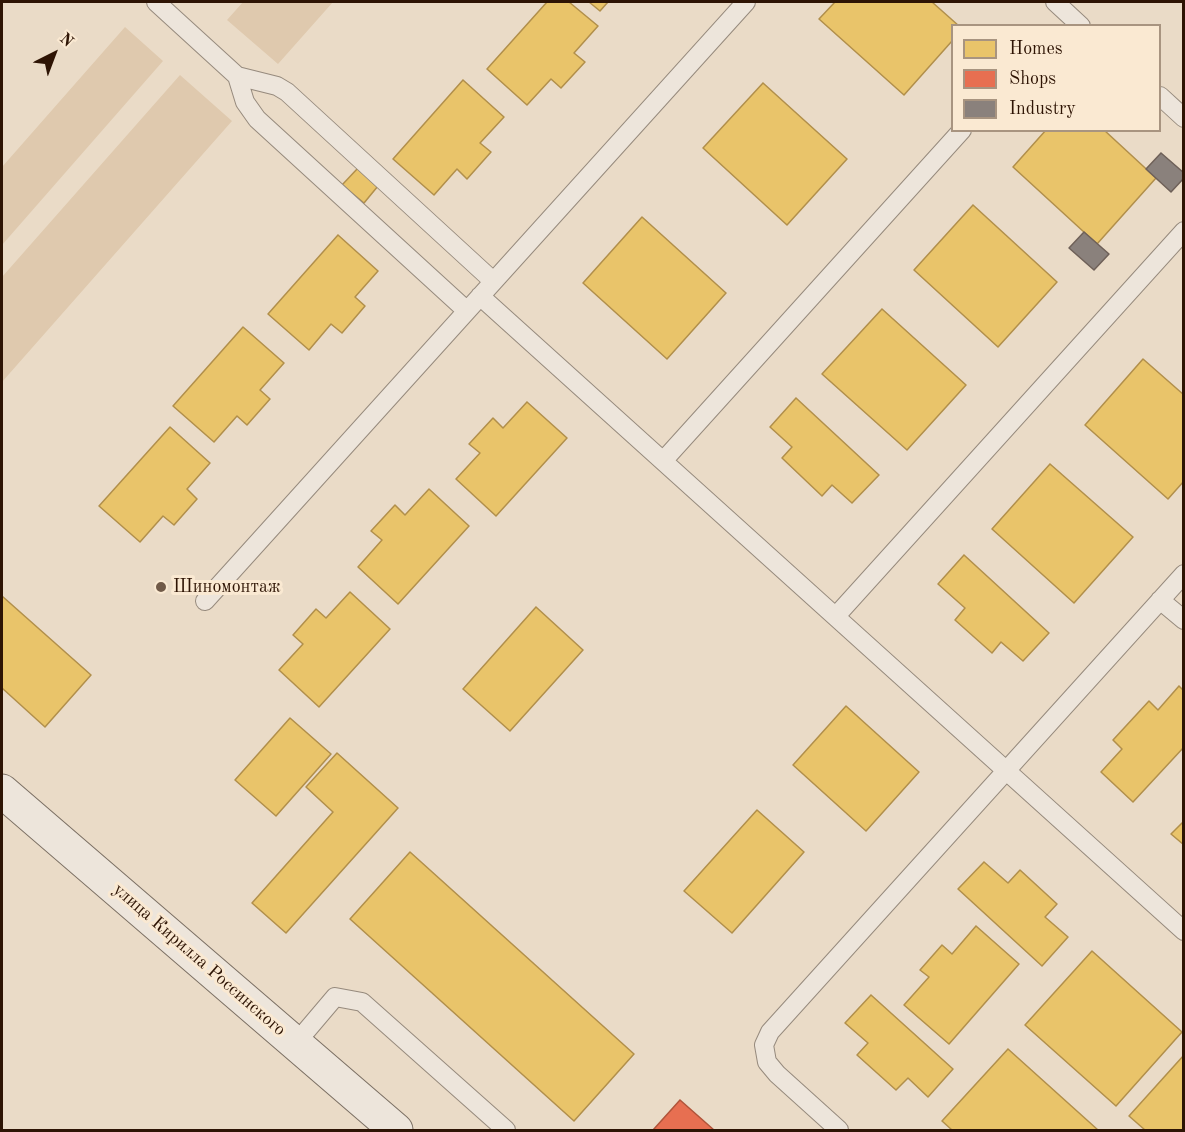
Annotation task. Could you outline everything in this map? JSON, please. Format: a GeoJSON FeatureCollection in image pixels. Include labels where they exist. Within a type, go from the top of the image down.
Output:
{"type":"FeatureCollection","features":[{"type":"Feature","properties":{"kind":"main road","name":"улица Кирилла Россинского"},"geometry":{"type":"LineString","coordinates":[[6,804],[296,1043],[396,1131]]}},
{"type":"Feature","properties":{"kind":"lane"},"geometry":{"type":"LineString","coordinates":[[156,2],[237,76],[277,86],[287,93],[493,281]]}},
{"type":"Feature","properties":{"kind":"lane"},"geometry":{"type":"LineString","coordinates":[[205,601],[746,2]]}},
{"type":"Feature","properties":{"kind":"lane"},"geometry":{"type":"LineString","coordinates":[[237,76],[245,102],[257,119],[467,310]]}},
{"type":"Feature","properties":{"kind":"lane"},"geometry":{"type":"LineString","coordinates":[[1161,97],[1184,118]]}},
{"type":"Feature","properties":{"kind":"lane"},"geometry":{"type":"LineString","coordinates":[[663,461],[960,132]]}},
{"type":"Feature","properties":{"kind":"lane"},"geometry":{"type":"LineString","coordinates":[[836,616],[1184,231]]}},
{"type":"Feature","properties":{"kind":"lane"},"geometry":{"type":"LineString","coordinates":[[480,296],[1184,931]]}},
{"type":"Feature","properties":{"kind":"lane"},"geometry":{"type":"LineString","coordinates":[[839,1131],[767,1062],[764,1045],[770,1032],[1184,574]]}},
{"type":"Feature","properties":{"kind":"lane"},"geometry":{"type":"LineString","coordinates":[[1160,600],[1184,620]]}},
{"type":"Feature","properties":{"kind":"lane"},"geometry":{"type":"LineString","coordinates":[[296,1043],[335,997],[362,1002],[506,1131]]}},
{"type":"Feature","properties":{"kind":"shaded area"},"geometry":{"type":"Polygon","coordinates":[[[243,2],[333,2],[278,64],[227,20],[243,2]]]}},
{"type":"Feature","properties":{"kind":"shaded area"},"geometry":{"type":"Polygon","coordinates":[[[125,27],[163,61],[2,245],[2,167],[125,27]]]}},
{"type":"Feature","properties":{"kind":"shaded area"},"geometry":{"type":"Polygon","coordinates":[[[180,75],[232,121],[2,382],[2,277],[180,75]]]}},
{"type":"Feature","properties":{"kind":"building: Homes"},"geometry":{"type":"Polygon","coordinates":[[[547,2],[569,2],[598,26],[574,53],[585,62],[561,88],[551,79],[527,105],[487,69],[547,2]]]}},
{"type":"Feature","properties":{"kind":"building: Homes"},"geometry":{"type":"Polygon","coordinates":[[[589,2],[608,2],[600,11],[589,2]]]}},
{"type":"Feature","properties":{"kind":"building: Homes"},"geometry":{"type":"Polygon","coordinates":[[[835,2],[932,2],[957,24],[951,24],[951,42],[904,95],[819,19],[835,2]]]}},
{"type":"Feature","properties":{"kind":"building: Homes"},"geometry":{"type":"Polygon","coordinates":[[[463,80],[504,117],[480,143],[491,152],[467,179],[457,169],[434,195],[393,159],[463,80]]]}},
{"type":"Feature","properties":{"kind":"building: Homes"},"geometry":{"type":"Polygon","coordinates":[[[763,83],[847,159],[787,225],[703,148],[763,83]]]}},
{"type":"Feature","properties":{"kind":"building: Homes"},"geometry":{"type":"Polygon","coordinates":[[[1044,132],[1106,132],[1156,178],[1097,244],[1013,167],[1044,132]]]}},
{"type":"Feature","properties":{"kind":"building: Homes"},"geometry":{"type":"Polygon","coordinates":[[[358,168],[378,186],[364,203],[342,185],[358,168]]]}},
{"type":"Feature","properties":{"kind":"building: Homes"},"geometry":{"type":"Polygon","coordinates":[[[973,205],[1057,282],[998,347],[914,270],[973,205]]]}},
{"type":"Feature","properties":{"kind":"building: Homes"},"geometry":{"type":"Polygon","coordinates":[[[642,217],[726,293],[667,359],[583,283],[642,217]]]}},
{"type":"Feature","properties":{"kind":"building: Homes"},"geometry":{"type":"Polygon","coordinates":[[[338,235],[378,271],[355,297],[365,306],[342,333],[331,324],[309,350],[268,314],[338,235]]]}},
{"type":"Feature","properties":{"kind":"building: Homes"},"geometry":{"type":"Polygon","coordinates":[[[882,309],[966,385],[907,450],[822,374],[882,309]]]}},
{"type":"Feature","properties":{"kind":"building: Homes"},"geometry":{"type":"Polygon","coordinates":[[[243,327],[284,363],[260,390],[270,399],[247,425],[237,416],[214,442],[173,406],[243,327]]]}},
{"type":"Feature","properties":{"kind":"building: Homes"},"geometry":{"type":"Polygon","coordinates":[[[1143,359],[1184,395],[1184,481],[1168,499],[1085,425],[1143,359]]]}},
{"type":"Feature","properties":{"kind":"building: Homes"},"geometry":{"type":"Polygon","coordinates":[[[796,398],[879,475],[852,503],[832,485],[822,496],[782,458],[792,447],[770,427],[796,398]]]}},
{"type":"Feature","properties":{"kind":"building: Homes"},"geometry":{"type":"Polygon","coordinates":[[[527,402],[567,438],[496,516],[456,479],[480,453],[469,444],[493,418],[503,428],[527,402]]]}},
{"type":"Feature","properties":{"kind":"building: Homes"},"geometry":{"type":"Polygon","coordinates":[[[170,427],[210,463],[187,489],[197,499],[174,525],[163,516],[140,542],[99,506],[170,427]]]}},
{"type":"Feature","properties":{"kind":"building: Homes"},"geometry":{"type":"Polygon","coordinates":[[[1050,464],[1133,537],[1074,603],[992,529],[1050,464]]]}},
{"type":"Feature","properties":{"kind":"building: Homes"},"geometry":{"type":"Polygon","coordinates":[[[429,489],[469,526],[398,604],[358,567],[382,540],[371,531],[395,505],[405,515],[429,489]]]}},
{"type":"Feature","properties":{"kind":"building: Homes"},"geometry":{"type":"Polygon","coordinates":[[[964,555],[1049,633],[1023,661],[1001,642],[992,653],[955,620],[965,608],[938,584],[964,555]]]}},
{"type":"Feature","properties":{"kind":"building: Homes"},"geometry":{"type":"Polygon","coordinates":[[[350,592],[390,629],[319,707],[279,670],[303,644],[293,635],[316,609],[326,618],[350,592]]]}},
{"type":"Feature","properties":{"kind":"building: Homes"},"geometry":{"type":"Polygon","coordinates":[[[2,596],[91,675],[45,727],[2,688],[2,596]]]}},
{"type":"Feature","properties":{"kind":"building: Homes"},"geometry":{"type":"Polygon","coordinates":[[[536,607],[583,650],[510,731],[463,689],[536,607]]]}},
{"type":"Feature","properties":{"kind":"building: Homes"},"geometry":{"type":"Polygon","coordinates":[[[1179,686],[1184,691],[1184,747],[1133,802],[1101,772],[1122,749],[1113,740],[1149,701],[1158,710],[1179,686]]]}},
{"type":"Feature","properties":{"kind":"building: Homes"},"geometry":{"type":"Polygon","coordinates":[[[846,706],[919,772],[866,831],[793,765],[846,706]]]}},
{"type":"Feature","properties":{"kind":"building: Homes"},"geometry":{"type":"Polygon","coordinates":[[[290,718],[331,754],[276,816],[235,780],[290,718]]]}},
{"type":"Feature","properties":{"kind":"building: Homes"},"geometry":{"type":"Polygon","coordinates":[[[337,753],[398,808],[286,933],[252,903],[333,812],[306,787],[337,753]]]}},
{"type":"Feature","properties":{"kind":"building: Homes"},"geometry":{"type":"Polygon","coordinates":[[[757,810],[804,852],[732,933],[684,891],[757,810]]]}},
{"type":"Feature","properties":{"kind":"building: Homes"},"geometry":{"type":"Polygon","coordinates":[[[1184,821],[1184,845],[1171,834],[1184,821]]]}},
{"type":"Feature","properties":{"kind":"building: Homes"},"geometry":{"type":"Polygon","coordinates":[[[410,852],[634,1054],[574,1121],[350,919],[410,852]]]}},
{"type":"Feature","properties":{"kind":"building: Homes"},"geometry":{"type":"Polygon","coordinates":[[[984,862],[1008,883],[1020,870],[1057,904],[1045,917],[1068,937],[1042,966],[958,889],[984,862]]]}},
{"type":"Feature","properties":{"kind":"building: Homes"},"geometry":{"type":"Polygon","coordinates":[[[976,926],[1019,964],[949,1044],[904,1005],[929,977],[920,970],[942,945],[952,954],[976,926]]]}},
{"type":"Feature","properties":{"kind":"building: Homes"},"geometry":{"type":"Polygon","coordinates":[[[1092,951],[1182,1032],[1116,1106],[1025,1025],[1092,951]]]}},
{"type":"Feature","properties":{"kind":"building: Homes"},"geometry":{"type":"Polygon","coordinates":[[[871,995],[953,1069],[928,1097],[908,1078],[896,1090],[857,1055],[868,1043],[845,1023],[871,995]]]}},
{"type":"Feature","properties":{"kind":"building: Homes"},"geometry":{"type":"Polygon","coordinates":[[[1008,1049],[1098,1130],[952,1130],[942,1121],[1008,1049]]]}},
{"type":"Feature","properties":{"kind":"building: Homes"},"geometry":{"type":"Polygon","coordinates":[[[1184,1055],[1184,1130],[1145,1130],[1129,1116],[1184,1055]]]}},
{"type":"Feature","properties":{"kind":"building: Shops"},"geometry":{"type":"Polygon","coordinates":[[[680,1100],[714,1130],[653,1130],[680,1100]]]}},
{"type":"Feature","properties":{"kind":"building: Industry"},"geometry":{"type":"Polygon","coordinates":[[[1161,153],[1184,173],[1184,178],[1171,192],[1146,169],[1161,153]]]}},
{"type":"Feature","properties":{"kind":"building: Industry"},"geometry":{"type":"Polygon","coordinates":[[[1084,232],[1109,254],[1094,270],[1069,248],[1084,232]]]}},
{"type":"Feature","properties":{"kind":"place","name":"Шиномонтаж"},"geometry":{"type":"Point","coordinates":[161,587]}}]}
